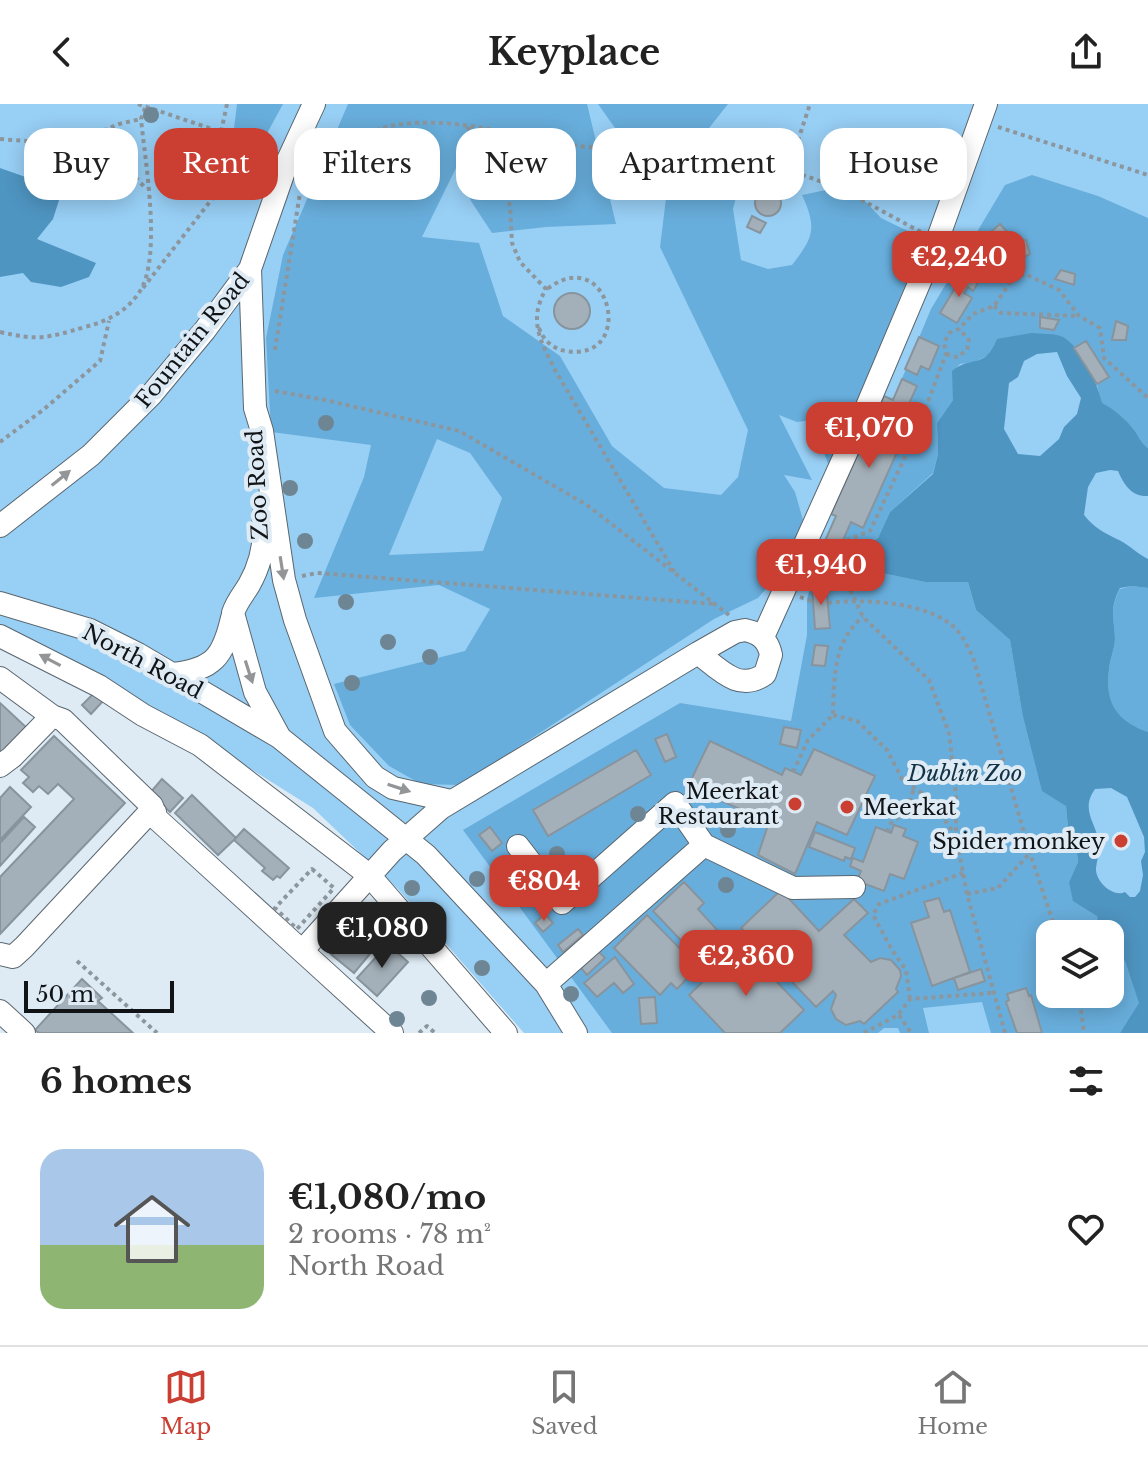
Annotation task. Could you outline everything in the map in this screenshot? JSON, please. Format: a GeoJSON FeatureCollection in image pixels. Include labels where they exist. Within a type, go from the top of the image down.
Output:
{"type":"FeatureCollection","features":[{"type":"Feature","properties":{"kind":"street","name":"Fountain Road"},"geometry":{"type":"LineString","coordinates":[[0,526],[91,455],[151,395],[205,330],[250,269],[288,160],[314,104]]}},
{"type":"Feature","properties":{"kind":"street"},"geometry":{"type":"LineString","coordinates":[[754,634],[865,411],[937,241],[983,113]]}},
{"type":"Feature","properties":{"kind":"street"},"geometry":{"type":"LineString","coordinates":[[250,269],[255,408],[262,431],[284,580],[335,731],[375,777],[393,788],[451,801]]}},
{"type":"Feature","properties":{"kind":"street"},"geometry":{"type":"LineString","coordinates":[[205,330],[221,320],[232,319],[253,338]]}},
{"type":"Feature","properties":{"kind":"street","name":"Zoo Road"},"geometry":{"type":"LineString","coordinates":[[173,674],[189,672],[215,661],[225,648],[237,601],[248,587],[259,563],[265,530],[252,432],[255,408]]}},
{"type":"Feature","properties":{"kind":"street","name":"North Road"},"geometry":{"type":"LineString","coordinates":[[0,603],[90,630],[173,674],[279,737]]}},
{"type":"Feature","properties":{"kind":"street"},"geometry":{"type":"LineString","coordinates":[[233,613],[255,692],[279,737],[405,837],[457,887],[546,984],[576,1033]]}},
{"type":"Feature","properties":{"kind":"street"},"geometry":{"type":"LineString","coordinates":[[302,951],[405,837],[451,801],[698,653],[735,632],[754,634],[771,655],[765,674],[746,683],[735,681],[698,653]]}},
{"type":"Feature","properties":{"kind":"street"},"geometry":{"type":"LineString","coordinates":[[0,636],[99,686],[143,715],[200,745],[369,875],[506,1033]]}},
{"type":"Feature","properties":{"kind":"street"},"geometry":{"type":"LineString","coordinates":[[0,678],[52,716],[63,720],[152,806],[157,819],[392,1033]]}},
{"type":"Feature","properties":{"kind":"street"},"geometry":{"type":"LineString","coordinates":[[0,766],[52,716]]}},
{"type":"Feature","properties":{"kind":"street"},"geometry":{"type":"LineString","coordinates":[[518,846],[562,903],[675,803],[704,845],[793,888],[854,887]]}},
{"type":"Feature","properties":{"kind":"street"},"geometry":{"type":"LineString","coordinates":[[0,954],[13,957],[24,947],[146,816],[155,812]]}},
{"type":"Feature","properties":{"kind":"street"},"geometry":{"type":"LineString","coordinates":[[546,984],[704,845]]}},
{"type":"Feature","properties":{"kind":"street"},"geometry":{"type":"LineString","coordinates":[[0,1011],[24,1033]]}},
{"type":"Feature","properties":{"kind":"path"},"geometry":{"type":"LineString","coordinates":[[138,104],[208,128]]}},
{"type":"Feature","properties":{"kind":"path"},"geometry":{"type":"LineString","coordinates":[[222,128],[227,104]]}},
{"type":"Feature","properties":{"kind":"path"},"geometry":{"type":"LineString","coordinates":[[802,128],[810,104]]}},
{"type":"Feature","properties":{"kind":"path"},"geometry":{"type":"LineString","coordinates":[[142,289],[152,247],[141,119],[145,108]]}},
{"type":"Feature","properties":{"kind":"path"},"geometry":{"type":"LineString","coordinates":[[983,113],[1148,175]]}},
{"type":"Feature","properties":{"kind":"path"},"geometry":{"type":"LineString","coordinates":[[110,128],[141,119]]}},
{"type":"Feature","properties":{"kind":"path"},"geometry":{"type":"LineString","coordinates":[[385,128],[398,124],[444,121],[592,147]]}},
{"type":"Feature","properties":{"kind":"path"},"geometry":{"type":"LineString","coordinates":[[465,125],[498,163],[510,206],[512,243],[520,262],[546,289],[539,301],[537,336],[677,576]]}},
{"type":"Feature","properties":{"kind":"path"},"geometry":{"type":"LineString","coordinates":[[0,139],[24,141]]}},
{"type":"Feature","properties":{"kind":"path"},"geometry":{"type":"LineString","coordinates":[[804,177],[937,241]]}},
{"type":"Feature","properties":{"kind":"path"},"geometry":{"type":"LineString","coordinates":[[138,179],[147,191]]}},
{"type":"Feature","properties":{"kind":"path"},"geometry":{"type":"LineString","coordinates":[[0,332],[33,339],[52,337],[109,321],[142,289],[211,200]]}},
{"type":"Feature","properties":{"kind":"path"},"geometry":{"type":"LineString","coordinates":[[275,353],[299,200]]}},
{"type":"Feature","properties":{"kind":"path"},"geometry":{"type":"LineString","coordinates":[[1005,1033],[967,894],[956,836],[956,795],[949,733],[929,680],[863,617],[840,568],[849,539],[870,531],[915,436],[946,354],[944,343],[949,333],[959,329],[973,314],[994,306],[1014,277],[1025,274],[1059,290],[1079,316],[1100,328],[1104,358],[1148,398]]}},
{"type":"Feature","properties":{"kind":"path"},"geometry":{"type":"LineString","coordinates":[[537,322],[541,333],[559,350],[584,351],[604,336],[609,325],[607,301],[601,290],[591,282],[567,279],[555,283],[539,301]]}},
{"type":"Feature","properties":{"kind":"path"},"geometry":{"type":"LineString","coordinates":[[994,306],[1001,313],[1079,316]]}},
{"type":"Feature","properties":{"kind":"path"},"geometry":{"type":"LineString","coordinates":[[0,442],[100,361],[109,321]]}},
{"type":"Feature","properties":{"kind":"path"},"geometry":{"type":"LineString","coordinates":[[946,354],[957,357],[967,350],[969,340],[959,329]]}},
{"type":"Feature","properties":{"kind":"path"},"geometry":{"type":"LineString","coordinates":[[255,408],[265,397],[266,390],[325,400],[459,431],[587,505],[754,634]]}},
{"type":"Feature","properties":{"kind":"path"},"geometry":{"type":"LineString","coordinates":[[906,432],[915,436]]}},
{"type":"Feature","properties":{"kind":"path"},"geometry":{"type":"LineString","coordinates":[[284,580],[317,573],[717,604]]}},
{"type":"Feature","properties":{"kind":"path"},"geometry":{"type":"LineString","coordinates":[[828,603],[854,600],[923,609],[956,629],[973,657],[1052,920]]}},
{"type":"Feature","properties":{"kind":"path"},"geometry":{"type":"LineString","coordinates":[[793,772],[808,740],[833,715],[838,654],[852,626],[863,617]]}},
{"type":"Feature","properties":{"kind":"path"},"geometry":{"type":"LineString","coordinates":[[833,715],[857,721],[887,750],[903,781],[930,798],[956,836]]}},
{"type":"Feature","properties":{"kind":"path"},"geometry":{"type":"LineString","coordinates":[[887,832],[892,821],[906,813],[914,788]]}},
{"type":"Feature","properties":{"kind":"path"},"geometry":{"type":"LineString","coordinates":[[967,894],[998,888],[1030,853]]}},
{"type":"Feature","properties":{"kind":"path"},"geometry":{"type":"LineString","coordinates":[[275,908],[297,929],[334,888],[312,869],[287,896]]}},
{"type":"Feature","properties":{"kind":"path"},"geometry":{"type":"LineString","coordinates":[[864,1033],[898,1015],[910,999],[906,970],[873,915],[879,904],[963,873]]}},
{"type":"Feature","properties":{"kind":"path"},"geometry":{"type":"LineString","coordinates":[[77,961],[157,1033]]}},
{"type":"Feature","properties":{"kind":"path"},"geometry":{"type":"LineString","coordinates":[[910,999],[992,993]]}},
{"type":"Feature","properties":{"kind":"path"},"geometry":{"type":"LineString","coordinates":[[1081,1008],[1084,1033]]}},
{"type":"Feature","properties":{"kind":"path"},"geometry":{"type":"LineString","coordinates":[[898,1015],[911,1033]]}},
{"type":"Feature","properties":{"kind":"path"},"geometry":{"type":"LineString","coordinates":[[419,1033],[427,1026],[435,1033]]}},
{"type":"Feature","properties":{"kind":"green space"},"geometry":{"type":"Polygon","coordinates":[[[0,104],[1148,104],[1148,1033],[524,1033],[397,888],[313,808],[120,687],[0,628],[0,104]]]}},
{"type":"Feature","properties":{"kind":"green space"},"geometry":{"type":"Polygon","coordinates":[[[237,104],[283,104],[270,128],[234,128],[237,104]]]}},
{"type":"Feature","properties":{"kind":"green space"},"geometry":{"type":"Polygon","coordinates":[[[348,104],[587,104],[593,128],[592,200],[610,200],[616,224],[492,233],[471,200],[576,200],[576,128],[456,128],[456,168],[422,237],[479,243],[503,316],[560,356],[612,446],[664,488],[721,495],[738,477],[748,430],[660,247],[666,200],[735,200],[733,209],[741,260],[768,269],[792,265],[805,247],[811,224],[804,195],[820,191],[820,200],[864,200],[881,218],[924,239],[830,469],[812,420],[797,422],[779,415],[812,480],[784,475],[795,492],[803,520],[790,561],[758,598],[714,619],[460,785],[421,784],[389,766],[350,725],[334,684],[465,651],[490,609],[439,585],[314,598],[364,477],[371,445],[271,432],[266,338],[283,255],[307,200],[440,200],[440,128],[338,128],[348,104]],[[437,439],[389,555],[483,551],[502,498],[470,453],[437,439]]]}},
{"type":"Feature","properties":{"kind":"green space"},"geometry":{"type":"Polygon","coordinates":[[[598,104],[728,104],[709,128],[615,128],[598,104]]]}},
{"type":"Feature","properties":{"kind":"green space","name":"Dublin Zoo"},"geometry":{"type":"Polygon","coordinates":[[[1032,175],[1098,196],[1148,218],[1148,448],[1124,419],[1101,403],[1097,384],[1074,348],[992,353],[975,362],[960,364],[953,371],[953,400],[937,423],[938,454],[933,473],[890,512],[878,538],[852,554],[848,566],[925,582],[968,582],[976,610],[1010,640],[1022,712],[1066,806],[1068,828],[1076,842],[1078,862],[1069,882],[1098,920],[1036,920],[1036,1008],[1124,1008],[1124,960],[1140,1003],[1120,1033],[991,1033],[982,1002],[923,1008],[929,1033],[900,1033],[898,1028],[884,1028],[878,1033],[612,1033],[463,830],[680,703],[791,721],[807,635],[807,599],[814,566],[836,517],[831,514],[884,396],[893,400],[931,309],[1005,185],[1032,175]]]}},
{"type":"Feature","properties":{"kind":"green space"},"geometry":{"type":"Polygon","coordinates":[[[1132,586],[1148,588],[1148,732],[1120,716],[1109,692],[1109,669],[1115,642],[1114,603],[1120,589],[1132,586]]]}},
{"type":"Feature","properties":{"kind":"shaded area"},"geometry":{"type":"Polygon","coordinates":[[[0,168],[24,176],[24,200],[59,200],[53,219],[37,239],[96,263],[89,277],[61,287],[31,282],[23,273],[0,277],[0,168]]]}},
{"type":"Feature","properties":{"kind":"shaded area"},"geometry":{"type":"Polygon","coordinates":[[[1031,333],[1063,337],[1083,358],[1102,403],[1124,419],[1148,448],[1148,496],[1129,489],[1118,471],[1096,473],[1088,487],[1084,515],[1092,524],[1148,559],[1148,588],[1120,588],[1114,602],[1115,642],[1108,681],[1115,709],[1128,722],[1148,732],[1148,1033],[1120,1033],[1139,1003],[1124,961],[1124,920],[1098,920],[1097,916],[1073,901],[1069,882],[1078,862],[1076,842],[1068,828],[1066,806],[1042,791],[1022,712],[1010,640],[976,610],[968,582],[925,582],[848,566],[852,554],[878,538],[890,512],[933,474],[938,454],[937,423],[953,400],[952,371],[982,359],[997,339],[1031,333]],[[1057,352],[1037,354],[1024,361],[1018,377],[1009,383],[1004,429],[1018,454],[1040,456],[1059,439],[1064,427],[1077,414],[1081,398],[1057,352]],[[1111,788],[1095,789],[1089,810],[1099,843],[1096,868],[1099,878],[1111,891],[1125,892],[1135,897],[1140,891],[1143,875],[1144,837],[1127,797],[1111,788]]]}},
{"type":"Feature","properties":{"kind":"building"},"geometry":{"type":"Polygon","coordinates":[[[756,200],[780,200],[780,208],[773,215],[763,215],[756,208],[756,200]]]}},
{"type":"Feature","properties":{"kind":"building"},"geometry":{"type":"Polygon","coordinates":[[[752,216],[766,223],[760,233],[747,227],[752,216]]]}},
{"type":"Feature","properties":{"kind":"building"},"geometry":{"type":"Polygon","coordinates":[[[1000,224],[1010,235],[987,255],[977,244],[1000,224]]]}},
{"type":"Feature","properties":{"kind":"building"},"geometry":{"type":"Polygon","coordinates":[[[1026,240],[1030,254],[1018,260],[1013,241],[1026,240]]]}},
{"type":"Feature","properties":{"kind":"building"},"geometry":{"type":"Polygon","coordinates":[[[1061,270],[1075,274],[1074,285],[1055,279],[1061,270]]]}},
{"type":"Feature","properties":{"kind":"building"},"geometry":{"type":"Polygon","coordinates":[[[964,273],[979,281],[973,291],[968,287],[964,293],[972,298],[957,323],[940,313],[964,273]]]}},
{"type":"Feature","properties":{"kind":"building"},"geometry":{"type":"Polygon","coordinates":[[[572,293],[585,298],[590,311],[585,324],[572,329],[559,324],[554,311],[559,298],[572,293]]]}},
{"type":"Feature","properties":{"kind":"building"},"geometry":{"type":"Polygon","coordinates":[[[1040,317],[1059,320],[1054,330],[1040,328],[1040,317]]]}},
{"type":"Feature","properties":{"kind":"building"},"geometry":{"type":"Polygon","coordinates":[[[1116,321],[1128,326],[1126,340],[1112,340],[1116,321]]]}},
{"type":"Feature","properties":{"kind":"building"},"geometry":{"type":"Polygon","coordinates":[[[919,337],[939,346],[929,370],[921,366],[917,375],[905,369],[919,337]]]}},
{"type":"Feature","properties":{"kind":"building"},"geometry":{"type":"Polygon","coordinates":[[[1086,341],[1109,377],[1097,384],[1074,348],[1086,341]]]}},
{"type":"Feature","properties":{"kind":"building"},"geometry":{"type":"Polygon","coordinates":[[[902,379],[917,386],[908,406],[916,410],[863,528],[851,522],[829,572],[814,566],[836,516],[831,514],[884,396],[893,400],[902,379]]]}},
{"type":"Feature","properties":{"kind":"building"},"geometry":{"type":"Polygon","coordinates":[[[826,585],[830,628],[815,629],[812,586],[826,585]]]}},
{"type":"Feature","properties":{"kind":"building"},"geometry":{"type":"Polygon","coordinates":[[[815,645],[828,646],[825,666],[812,665],[815,645]]]}},
{"type":"Feature","properties":{"kind":"building"},"geometry":{"type":"Polygon","coordinates":[[[94,693],[103,701],[91,714],[82,705],[94,693]]]}},
{"type":"Feature","properties":{"kind":"building"},"geometry":{"type":"Polygon","coordinates":[[[0,703],[28,729],[0,759],[0,703]]]}},
{"type":"Feature","properties":{"kind":"building"},"geometry":{"type":"Polygon","coordinates":[[[784,727],[801,730],[797,748],[780,744],[784,727]]]}},
{"type":"Feature","properties":{"kind":"building"},"geometry":{"type":"Polygon","coordinates":[[[667,734],[676,757],[665,762],[655,739],[667,734]]]}},
{"type":"Feature","properties":{"kind":"building"},"geometry":{"type":"Polygon","coordinates":[[[54,736],[125,803],[0,934],[0,877],[74,799],[58,784],[48,794],[39,786],[33,792],[23,783],[29,777],[21,770],[54,736]]]}},
{"type":"Feature","properties":{"kind":"building","name":"Meerkat Restaurant"},"geometry":{"type":"Polygon","coordinates":[[[710,741],[782,775],[785,768],[801,775],[814,749],[875,776],[847,835],[817,822],[795,874],[758,855],[769,822],[688,786],[710,741]]]}},
{"type":"Feature","properties":{"kind":"building"},"geometry":{"type":"Polygon","coordinates":[[[636,750],[651,775],[548,836],[533,810],[636,750]]]}},
{"type":"Feature","properties":{"kind":"building"},"geometry":{"type":"Polygon","coordinates":[[[162,779],[183,798],[170,812],[150,793],[162,779]]]}},
{"type":"Feature","properties":{"kind":"building"},"geometry":{"type":"Polygon","coordinates":[[[10,787],[31,807],[0,840],[0,798],[10,787]]]}},
{"type":"Feature","properties":{"kind":"building"},"geometry":{"type":"Polygon","coordinates":[[[192,795],[236,838],[218,855],[175,813],[192,795]]]}},
{"type":"Feature","properties":{"kind":"building"},"geometry":{"type":"Polygon","coordinates":[[[24,817],[35,827],[0,866],[0,843],[24,817]]]}},
{"type":"Feature","properties":{"kind":"building"},"geometry":{"type":"Polygon","coordinates":[[[894,825],[906,829],[903,836],[918,842],[904,879],[890,874],[884,891],[857,881],[861,871],[850,866],[853,858],[863,862],[876,827],[891,833],[894,825]]]}},
{"type":"Feature","properties":{"kind":"building"},"geometry":{"type":"Polygon","coordinates":[[[490,827],[502,843],[492,851],[479,835],[490,827]]]}},
{"type":"Feature","properties":{"kind":"building"},"geometry":{"type":"Polygon","coordinates":[[[244,829],[289,868],[280,878],[277,876],[273,880],[262,871],[265,868],[234,840],[244,829]]]}},
{"type":"Feature","properties":{"kind":"building"},"geometry":{"type":"Polygon","coordinates":[[[815,832],[855,848],[851,859],[845,857],[844,861],[809,847],[815,832]]]}},
{"type":"Feature","properties":{"kind":"building"},"geometry":{"type":"Polygon","coordinates":[[[560,867],[572,879],[561,890],[549,877],[560,867]]]}},
{"type":"Feature","properties":{"kind":"building"},"geometry":{"type":"Polygon","coordinates":[[[684,882],[704,903],[698,909],[719,932],[695,955],[653,911],[684,882]]]}},
{"type":"Feature","properties":{"kind":"building"},"geometry":{"type":"Polygon","coordinates":[[[781,890],[819,931],[854,899],[868,913],[844,935],[871,962],[880,958],[891,960],[901,976],[896,989],[898,992],[864,1024],[860,1021],[846,1025],[836,1019],[831,1009],[836,995],[833,991],[816,1007],[741,928],[781,890]]]}},
{"type":"Feature","properties":{"kind":"building"},"geometry":{"type":"Polygon","coordinates":[[[939,898],[944,912],[950,910],[970,972],[932,986],[911,923],[929,917],[924,902],[939,898]]]}},
{"type":"Feature","properties":{"kind":"building"},"geometry":{"type":"Polygon","coordinates":[[[360,906],[368,913],[332,955],[324,947],[360,906]]]}},
{"type":"Feature","properties":{"kind":"building"},"geometry":{"type":"Polygon","coordinates":[[[368,913],[389,931],[354,973],[332,955],[368,913]]]}},
{"type":"Feature","properties":{"kind":"building"},"geometry":{"type":"Polygon","coordinates":[[[545,914],[553,923],[543,932],[535,923],[545,914]]]}},
{"type":"Feature","properties":{"kind":"building"},"geometry":{"type":"Polygon","coordinates":[[[647,915],[698,967],[677,989],[671,983],[660,995],[614,948],[647,915]]]}},
{"type":"Feature","properties":{"kind":"building"},"geometry":{"type":"Polygon","coordinates":[[[578,929],[583,935],[563,952],[558,945],[578,929]]]}},
{"type":"Feature","properties":{"kind":"building"},"geometry":{"type":"Polygon","coordinates":[[[388,944],[408,962],[377,996],[357,978],[388,944]]]}},
{"type":"Feature","properties":{"kind":"building"},"geometry":{"type":"Polygon","coordinates":[[[741,945],[804,1010],[780,1033],[725,1033],[689,995],[741,945]]]}},
{"type":"Feature","properties":{"kind":"building"},"geometry":{"type":"Polygon","coordinates":[[[598,951],[605,958],[587,975],[581,968],[598,951]]]}},
{"type":"Feature","properties":{"kind":"building"},"geometry":{"type":"Polygon","coordinates":[[[615,957],[634,984],[623,993],[614,983],[597,997],[584,983],[615,957]]]}},
{"type":"Feature","properties":{"kind":"building"},"geometry":{"type":"Polygon","coordinates":[[[981,969],[985,981],[958,990],[954,978],[981,969]]]}},
{"type":"Feature","properties":{"kind":"building"},"geometry":{"type":"Polygon","coordinates":[[[82,979],[102,998],[98,1001],[133,1033],[39,1033],[35,1030],[82,979]]]}},
{"type":"Feature","properties":{"kind":"building"},"geometry":{"type":"Polygon","coordinates":[[[1026,988],[1042,1033],[1017,1033],[1006,1002],[1009,1000],[1007,994],[1026,988]]]}},
{"type":"Feature","properties":{"kind":"building"},"geometry":{"type":"Polygon","coordinates":[[[655,997],[657,1023],[641,1024],[639,998],[655,997]]]}},
{"type":"Feature","properties":{"kind":"place","name":"Meerkat Restaurant"},"geometry":{"type":"Point","coordinates":[795,804]}},
{"type":"Feature","properties":{"kind":"place","name":"Meerkat"},"geometry":{"type":"Point","coordinates":[847,807]}},
{"type":"Feature","properties":{"kind":"place","name":"Spider monkey"},"geometry":{"type":"Point","coordinates":[1121,841]}}]}
